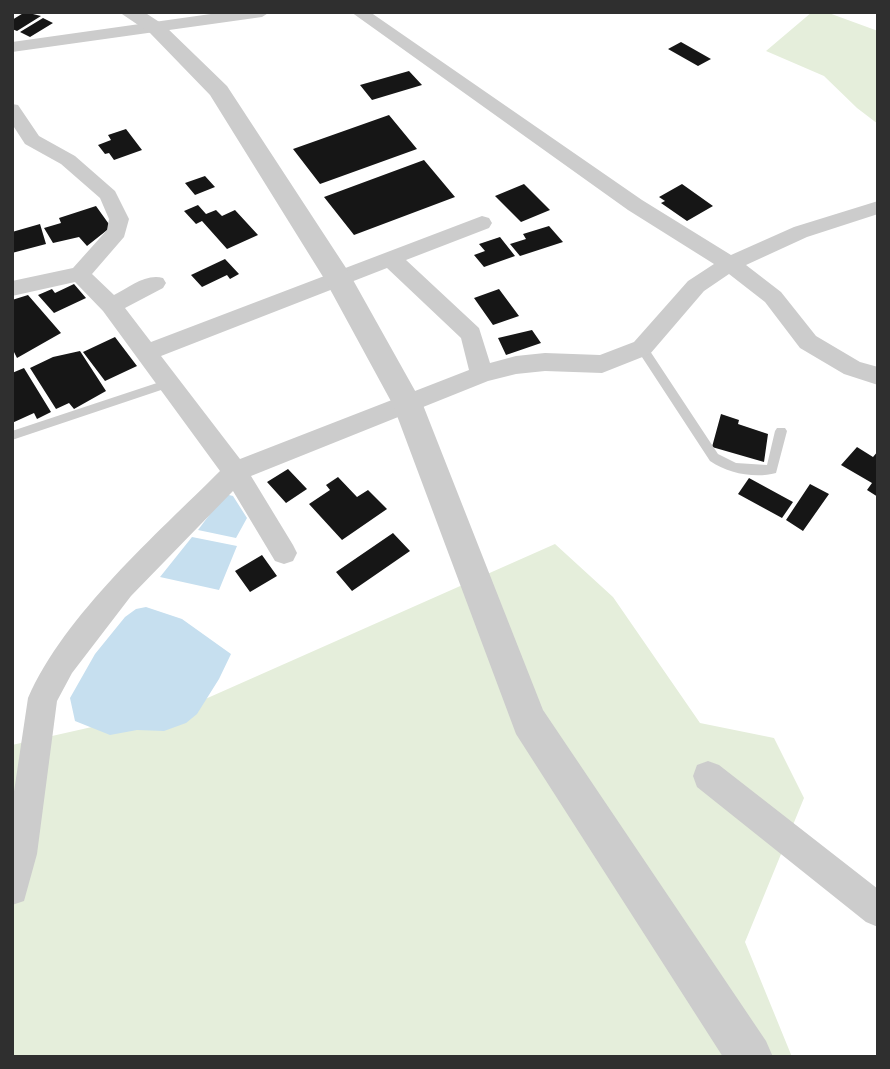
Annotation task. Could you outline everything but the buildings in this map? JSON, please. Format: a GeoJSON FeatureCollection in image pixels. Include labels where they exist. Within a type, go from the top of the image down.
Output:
{"type":"FeatureCollection","features":[{"type":"Feature","properties":{"kind":"street"},"geometry":{"type":"LineString","coordinates":[[129,12],[157,29],[219,91],[338,278],[408,405],[529,721],[750,1057]]}},
{"type":"Feature","properties":{"kind":"street"},"geometry":{"type":"LineString","coordinates":[[12,47],[157,29],[262,12]]}},
{"type":"Feature","properties":{"kind":"street"},"geometry":{"type":"LineString","coordinates":[[359,12],[635,205],[730,264],[773,297],[808,342],[852,368],[878,376]]}},
{"type":"Feature","properties":{"kind":"street"},"geometry":{"type":"LineString","coordinates":[[12,109],[32,140],[68,160],[108,195],[120,219],[117,232],[80,274],[12,289]]}},
{"type":"Feature","properties":{"kind":"street"},"geometry":{"type":"LineString","coordinates":[[12,889],[21,854],[43,698],[62,664],[121,588],[235,472],[482,374],[516,365],[545,362],[602,364],[642,348],[696,286],[730,264],[801,232],[830,225],[878,207]]}},
{"type":"Feature","properties":{"kind":"street"},"geometry":{"type":"LineString","coordinates":[[146,353],[482,223]]}},
{"type":"Feature","properties":{"kind":"street"},"geometry":{"type":"LineString","coordinates":[[391,259],[471,334],[482,374]]}},
{"type":"Feature","properties":{"kind":"street"},"geometry":{"type":"LineString","coordinates":[[80,274],[111,306],[235,472],[284,553]]}},
{"type":"Feature","properties":{"kind":"street"},"geometry":{"type":"LineString","coordinates":[[111,306],[155,283]]}},
{"type":"Feature","properties":{"kind":"street"},"geometry":{"type":"LineString","coordinates":[[708,776],[878,910]]}},
{"type":"Feature","properties":{"kind":"lane"},"geometry":{"type":"LineString","coordinates":[[642,348],[712,457],[743,472],[772,471],[781,431]]}},
{"type":"Feature","properties":{"kind":"lane"},"geometry":{"type":"LineString","coordinates":[[12,436],[169,383]]}},
{"type":"Feature","properties":{"kind":"green space"},"geometry":{"type":"Polygon","coordinates":[[[812,12],[826,12],[878,31],[878,124],[824,76],[766,51],[812,12]]]}},
{"type":"Feature","properties":{"kind":"green space"},"geometry":{"type":"Polygon","coordinates":[[[555,544],[613,597],[700,723],[774,738],[804,798],[745,942],[792,1057],[12,1057],[12,745],[194,704],[555,544]]]}},
{"type":"Feature","properties":{"kind":"water"},"geometry":{"type":"Polygon","coordinates":[[[225,494],[233,496],[247,518],[236,538],[198,530],[225,494]]]}},
{"type":"Feature","properties":{"kind":"water"},"geometry":{"type":"Polygon","coordinates":[[[192,537],[237,546],[219,590],[160,577],[192,537]]]}},
{"type":"Feature","properties":{"kind":"water"},"geometry":{"type":"Polygon","coordinates":[[[146,607],[182,619],[231,654],[219,679],[197,714],[186,723],[164,731],[137,730],[110,735],[75,721],[70,698],[95,654],[125,617],[136,609],[146,607]]]}}]}
